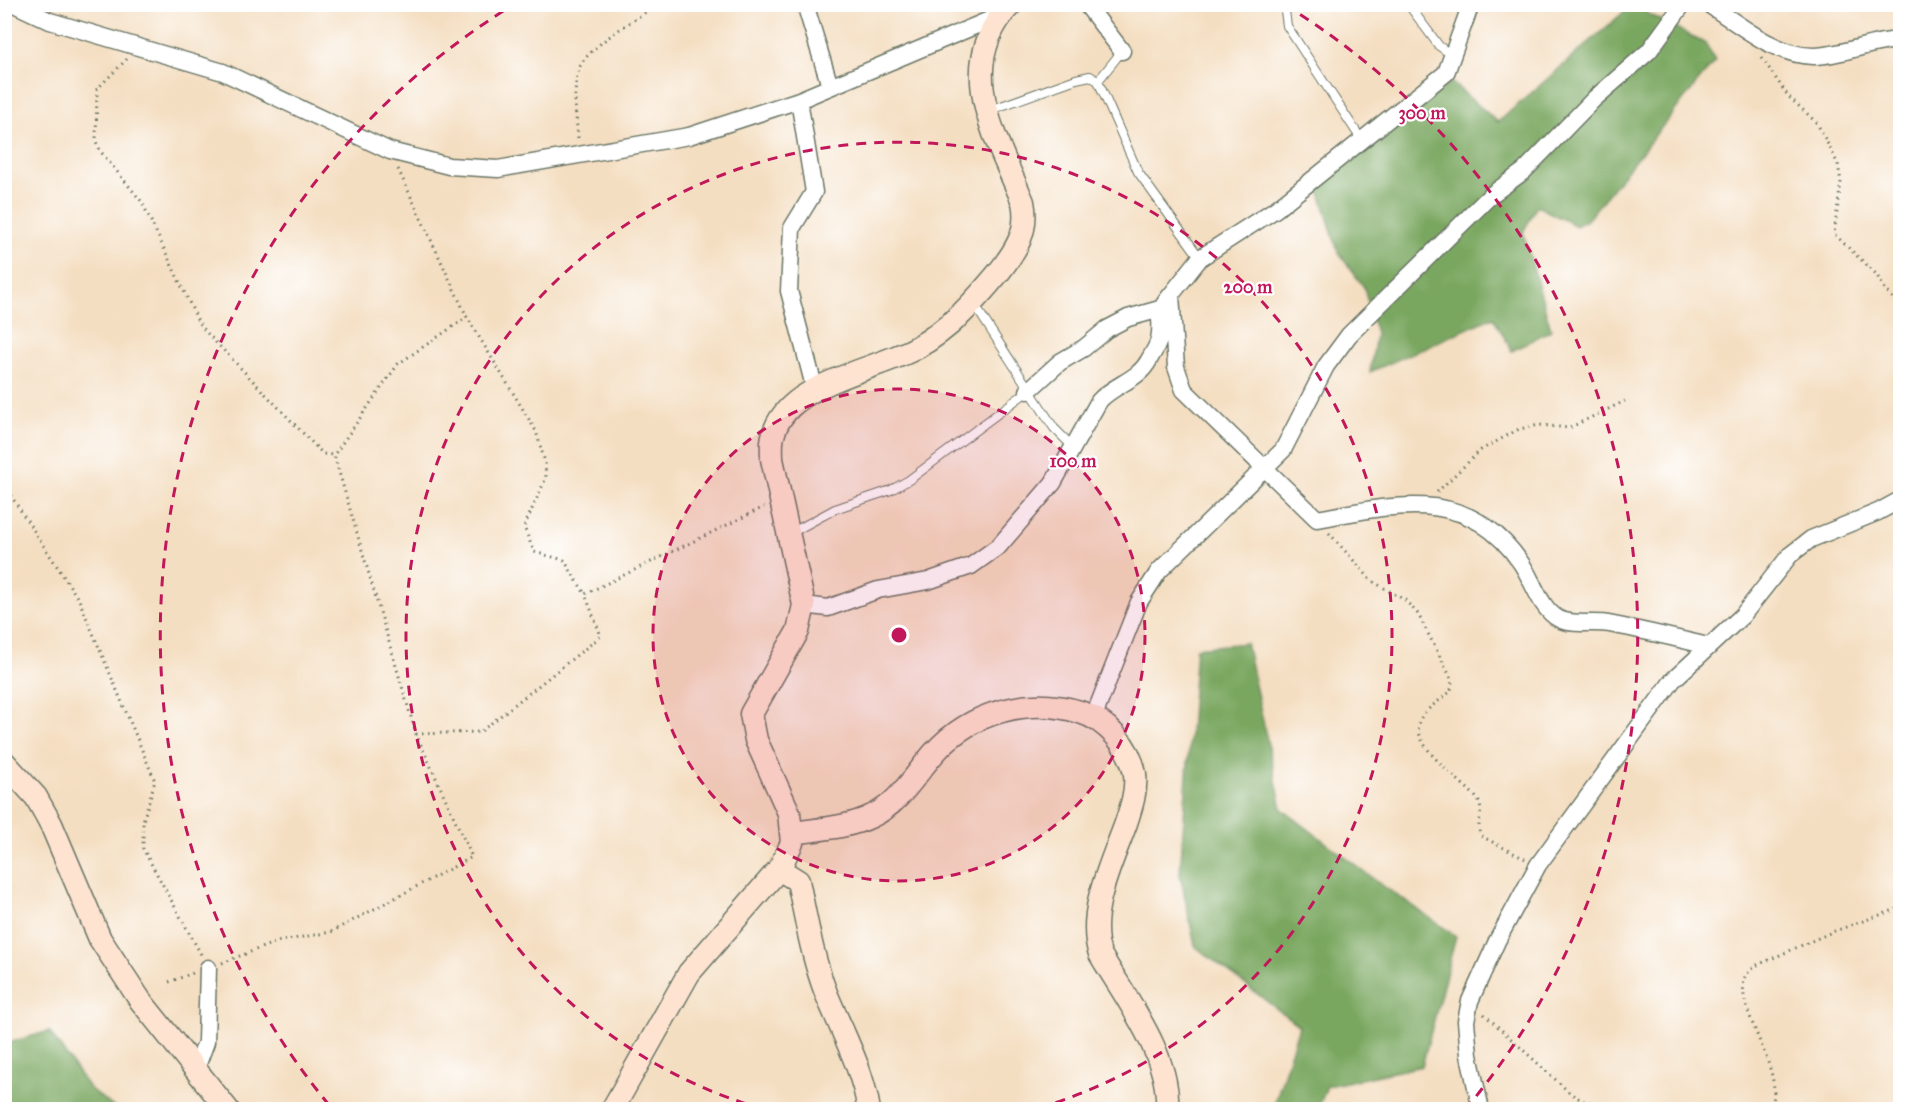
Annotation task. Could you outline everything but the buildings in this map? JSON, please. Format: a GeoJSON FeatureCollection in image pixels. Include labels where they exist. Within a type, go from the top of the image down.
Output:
{"type":"FeatureCollection","features":[{"type":"Feature","properties":{"kind":"street"},"geometry":{"type":"LineString","coordinates":[[14,4],[50,21],[137,49],[223,72],[390,151],[449,166],[498,169],[689,136],[800,100],[1006,10]]}},
{"type":"Feature","properties":{"kind":"street"},"geometry":{"type":"LineString","coordinates":[[805,4],[830,86]]}},
{"type":"Feature","properties":{"kind":"street"},"geometry":{"type":"LineString","coordinates":[[1086,4],[1122,51]]}},
{"type":"Feature","properties":{"kind":"street"},"geometry":{"type":"LineString","coordinates":[[1028,391],[1060,362],[1084,348],[1107,329],[1128,318],[1160,309],[1200,258],[1276,209],[1446,73],[1471,4]]}},
{"type":"Feature","properties":{"kind":"street"},"geometry":{"type":"LineString","coordinates":[[1094,716],[1139,602],[1159,571],[1283,450],[1326,366],[1349,335],[1491,195],[1524,171],[1594,99],[1649,51],[1683,4]]}},
{"type":"Feature","properties":{"kind":"street"},"geometry":{"type":"LineString","coordinates":[[1708,4],[1755,34],[1789,52],[1813,56],[1884,41],[1900,40]]}},
{"type":"Feature","properties":{"kind":"street"},"geometry":{"type":"LineString","coordinates":[[612,1110],[689,973],[788,856],[792,833],[789,813],[754,735],[751,714],[798,631],[804,605],[772,459],[772,437],[780,421],[796,402],[815,390],[914,350],[952,324],[973,303],[1014,253],[1023,233],[1026,218],[1023,202],[985,112],[980,65],[988,37],[1006,10]]}},
{"type":"Feature","properties":{"kind":"street"},"geometry":{"type":"LineString","coordinates":[[800,100],[814,192],[792,228],[789,291],[815,390]]}},
{"type":"Feature","properties":{"kind":"street"},"geometry":{"type":"LineString","coordinates":[[1171,295],[1176,367],[1184,390],[1317,519],[1399,504],[1427,504],[1468,516],[1496,534],[1521,562],[1548,609],[1560,620],[1608,623],[1708,646]]}},
{"type":"Feature","properties":{"kind":"street"},"geometry":{"type":"LineString","coordinates":[[804,605],[828,608],[878,590],[928,581],[971,566],[999,546],[1053,483],[1099,401],[1108,391],[1134,379],[1148,363],[1159,339],[1160,309]]}},
{"type":"Feature","properties":{"kind":"street"},"geometry":{"type":"LineString","coordinates":[[1480,1110],[1467,1032],[1466,1021],[1470,1001],[1497,941],[1538,866],[1673,680],[1742,616],[1797,550],[1811,539],[1878,512],[1900,500]]}},
{"type":"Feature","properties":{"kind":"street"},"geometry":{"type":"LineString","coordinates":[[792,833],[856,823],[872,816],[901,794],[946,741],[986,716],[1005,709],[1031,705],[1071,709],[1094,716],[1115,734],[1135,774],[1129,814],[1095,922],[1095,939],[1100,954],[1158,1054],[1165,1074],[1167,1110]]}},
{"type":"Feature","properties":{"kind":"street"},"geometry":{"type":"LineString","coordinates":[[4,762],[36,797],[51,824],[100,939],[140,1000],[228,1110]]}},
{"type":"Feature","properties":{"kind":"street"},"geometry":{"type":"LineString","coordinates":[[779,869],[798,881],[813,948],[826,992],[855,1056],[868,1110]]}},
{"type":"Feature","properties":{"kind":"street"},"geometry":{"type":"LineString","coordinates":[[196,1069],[206,1042],[208,968]]}},
{"type":"Feature","properties":{"kind":"lane"},"geometry":{"type":"LineString","coordinates":[[1284,4],[1287,26],[1362,139]]}},
{"type":"Feature","properties":{"kind":"lane"},"geometry":{"type":"LineString","coordinates":[[1408,4],[1439,46],[1452,55]]}},
{"type":"Feature","properties":{"kind":"lane"},"geometry":{"type":"LineString","coordinates":[[1098,81],[1122,51]]}},
{"type":"Feature","properties":{"kind":"lane"},"geometry":{"type":"LineString","coordinates":[[985,112],[1076,79],[1090,76],[1098,81],[1138,172],[1200,258]]}},
{"type":"Feature","properties":{"kind":"lane"},"geometry":{"type":"LineString","coordinates":[[973,303],[1054,429],[1073,447]]}},
{"type":"Feature","properties":{"kind":"lane"},"geometry":{"type":"LineString","coordinates":[[788,534],[835,509],[891,490],[909,480],[1028,391]]}},
{"type":"Feature","properties":{"kind":"path"},"geometry":{"type":"LineString","coordinates":[[579,155],[574,95],[580,66],[606,39],[658,4]]}},
{"type":"Feature","properties":{"kind":"path"},"geometry":{"type":"LineString","coordinates":[[1755,34],[1760,55],[1788,96],[1817,123],[1838,164],[1841,182],[1834,234],[1876,273],[1885,289],[1900,306]]}},
{"type":"Feature","properties":{"kind":"path"},"geometry":{"type":"LineString","coordinates":[[137,49],[97,89],[96,142],[101,152],[142,202],[206,332],[322,454],[334,455]]}},
{"type":"Feature","properties":{"kind":"path"},"geometry":{"type":"LineString","coordinates":[[390,151],[467,317],[536,431],[545,462],[546,478],[524,527],[534,552],[564,560],[585,594],[602,636],[480,732],[416,734]]}},
{"type":"Feature","properties":{"kind":"path"},"geometry":{"type":"LineString","coordinates":[[334,455],[398,364],[467,317]]}},
{"type":"Feature","properties":{"kind":"path"},"geometry":{"type":"LineString","coordinates":[[1427,504],[1442,486],[1481,450],[1519,429],[1540,425],[1569,428],[1625,401]]}},
{"type":"Feature","properties":{"kind":"path"},"geometry":{"type":"LineString","coordinates":[[169,982],[276,942],[332,932],[472,857],[416,734],[334,455]]}},
{"type":"Feature","properties":{"kind":"path"},"geometry":{"type":"LineString","coordinates":[[4,485],[83,610],[155,781],[143,821],[143,849],[208,968]]}},
{"type":"Feature","properties":{"kind":"path"},"geometry":{"type":"LineString","coordinates":[[585,594],[780,499]]}},
{"type":"Feature","properties":{"kind":"path"},"geometry":{"type":"LineString","coordinates":[[1317,519],[1372,581],[1405,600],[1418,614],[1452,680],[1451,691],[1421,717],[1418,727],[1422,742],[1447,771],[1478,799],[1481,807],[1477,829],[1481,836],[1538,866]]}},
{"type":"Feature","properties":{"kind":"path"},"geometry":{"type":"LineString","coordinates":[[1769,1110],[1774,1082],[1751,1014],[1745,991],[1745,976],[1755,966],[1832,932],[1900,908]]}},
{"type":"Feature","properties":{"kind":"path"},"geometry":{"type":"LineString","coordinates":[[1470,1001],[1570,1093],[1583,1101],[1631,1110]]}},
{"type":"Feature","properties":{"kind":"green space"},"geometry":{"type":"Polygon","coordinates":[[[1632,5],[1706,44],[1715,61],[1587,220],[1576,226],[1537,206],[1523,232],[1551,330],[1512,351],[1493,317],[1370,372],[1376,334],[1364,287],[1338,252],[1318,186],[1451,82],[1498,122],[1632,5]]]}},
{"type":"Feature","properties":{"kind":"green space"},"geometry":{"type":"Polygon","coordinates":[[[1246,643],[1282,809],[1379,883],[1456,936],[1422,1066],[1327,1086],[1318,1109],[1273,1109],[1299,1026],[1195,946],[1180,874],[1196,648],[1246,643]]]}},
{"type":"Feature","properties":{"kind":"green space"},"geometry":{"type":"Polygon","coordinates":[[[49,1031],[89,1088],[116,1109],[5,1109],[5,1044],[49,1031]]]}}]}
